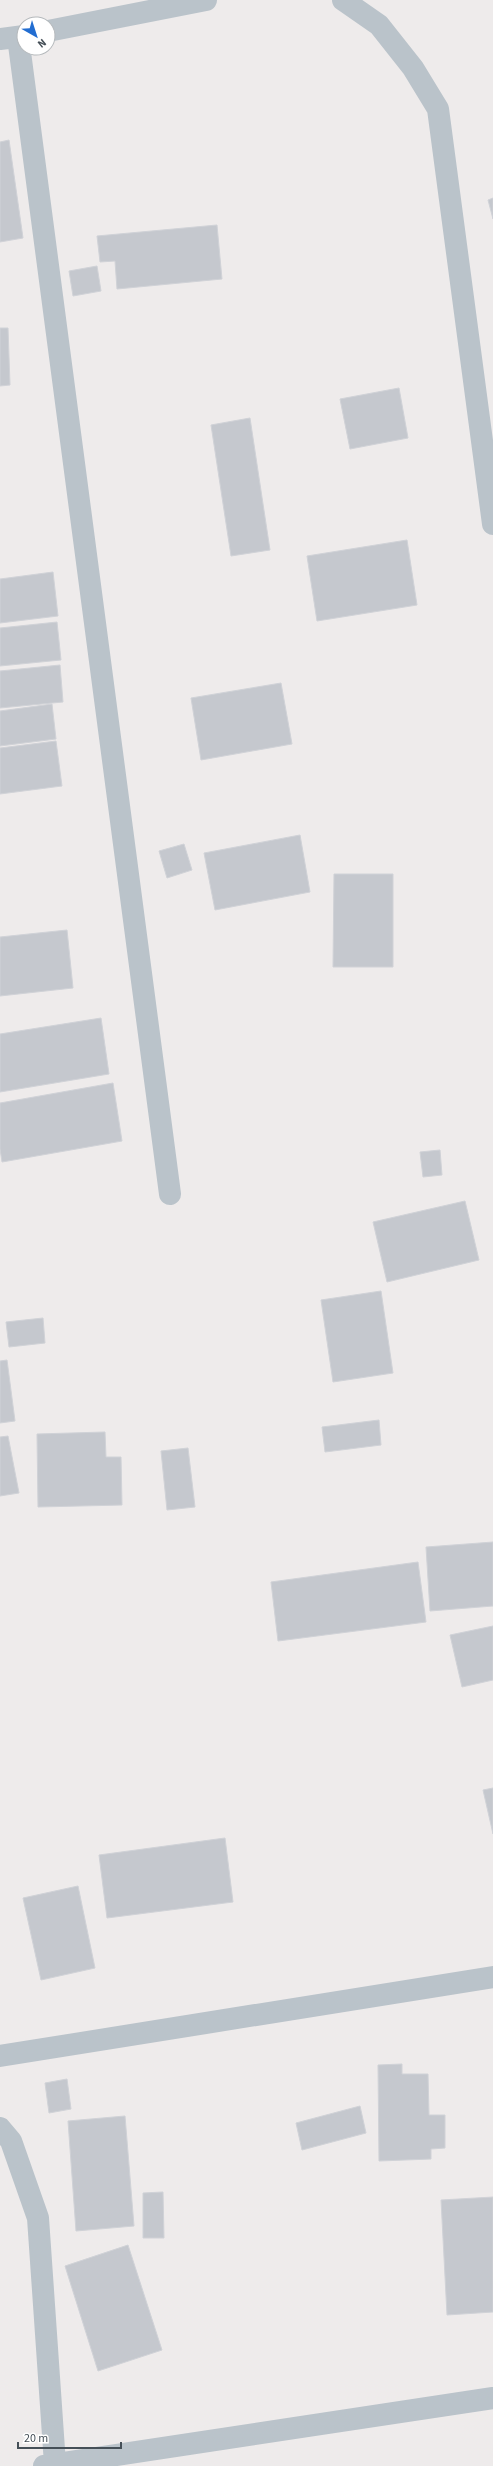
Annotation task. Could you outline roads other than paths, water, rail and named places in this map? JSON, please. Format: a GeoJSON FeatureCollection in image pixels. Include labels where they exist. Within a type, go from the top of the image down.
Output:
{"type":"FeatureCollection","features":[{"type":"Feature","properties":{"kind":"street"},"geometry":{"type":"LineString","coordinates":[[56,29],[206,0]]}},
{"type":"Feature","properties":{"kind":"street"},"geometry":{"type":"LineString","coordinates":[[343,0],[379,25],[413,68],[438,109],[493,524]]}},
{"type":"Feature","properties":{"kind":"street"},"geometry":{"type":"LineString","coordinates":[[14,38],[170,1194]]}},
{"type":"Feature","properties":{"kind":"street"},"geometry":{"type":"LineString","coordinates":[[0,2056],[493,1977]]}},
{"type":"Feature","properties":{"kind":"street"},"geometry":{"type":"LineString","coordinates":[[0,2128],[12,2141],[38,2218],[49,2465],[493,2398]]}}]}
